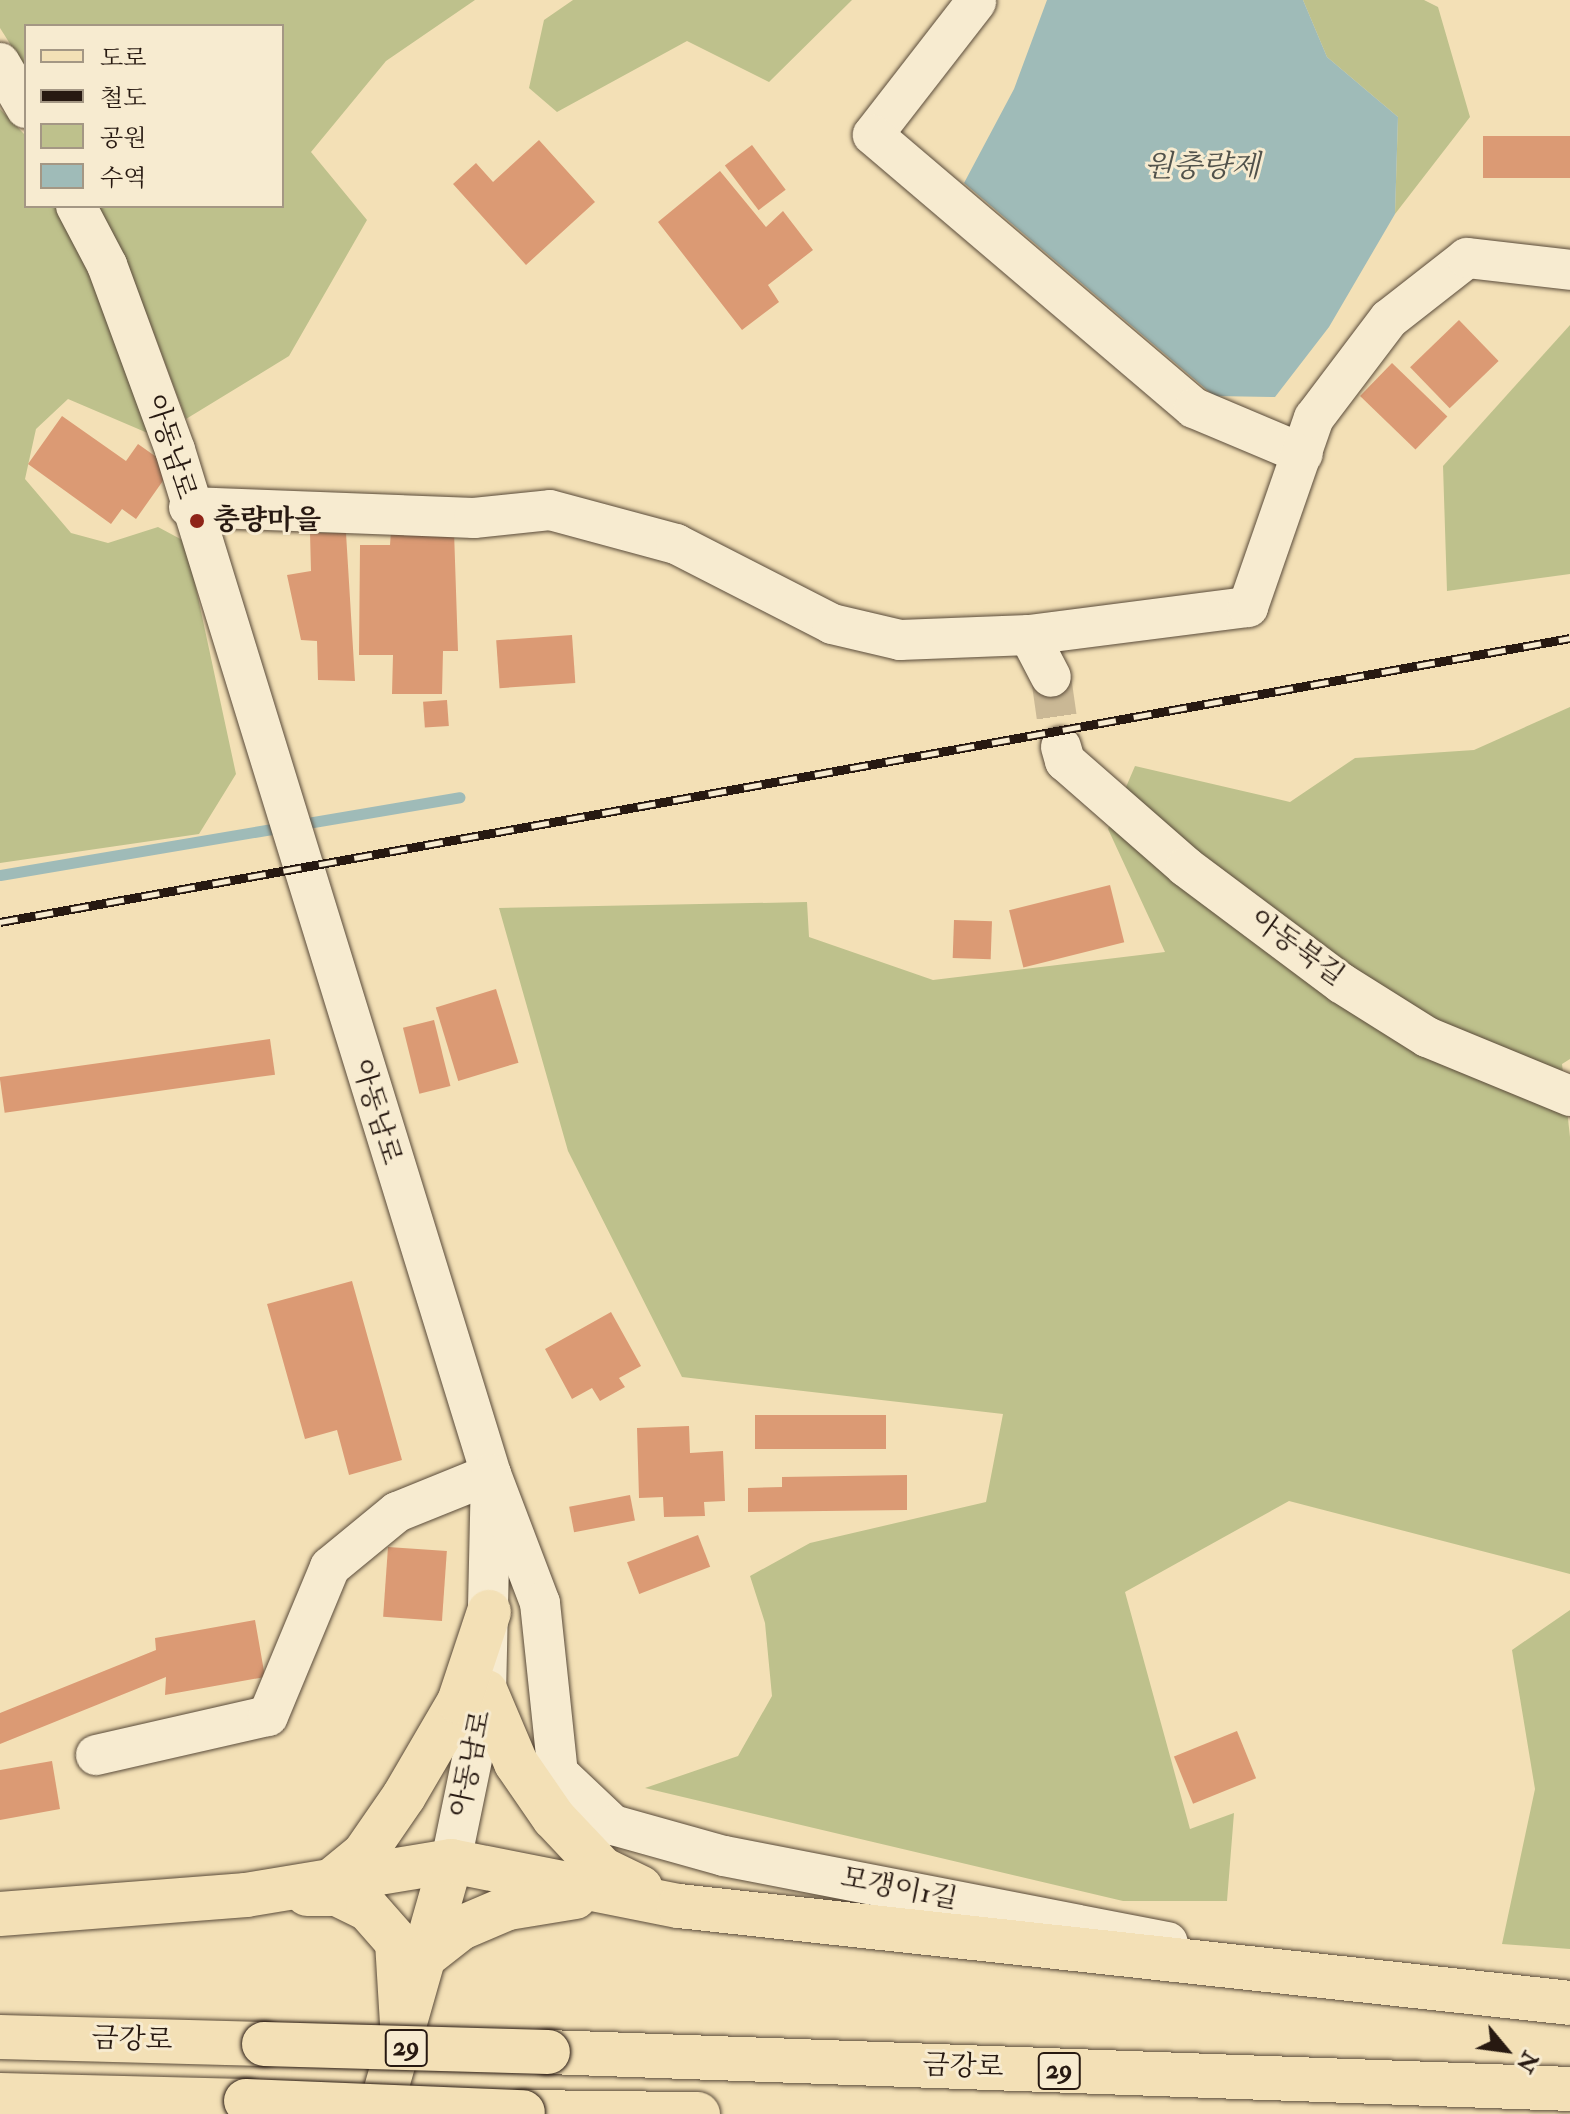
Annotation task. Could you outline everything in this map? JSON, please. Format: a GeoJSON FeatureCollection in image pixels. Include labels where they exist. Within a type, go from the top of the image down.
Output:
{"type":"FeatureCollection","features":[{"type":"Feature","properties":{"kind":"main road"},"geometry":{"type":"LineString","coordinates":[[331,1881],[364,1854],[404,1796],[459,1702],[489,1612]]}},
{"type":"Feature","properties":{"kind":"main road"},"geometry":{"type":"LineString","coordinates":[[486,1692],[516,1763],[554,1818],[602,1869],[679,1906]]}},
{"type":"Feature","properties":{"kind":"main road"},"geometry":{"type":"LineString","coordinates":[[246,1895],[451,1861],[679,1906],[1570,2003]]}},
{"type":"Feature","properties":{"kind":"main road","name":"아동남로"},"geometry":{"type":"LineString","coordinates":[[379,2114],[403,2039],[451,1861]]}},
{"type":"Feature","properties":{"kind":"main road"},"geometry":{"type":"LineString","coordinates":[[0,1914],[246,1895],[337,1894],[368,1909],[397,1942],[403,2039]]}},
{"type":"Feature","properties":{"kind":"main road"},"geometry":{"type":"LineString","coordinates":[[424,1957],[461,1928],[508,1908],[557,1897],[626,1896]]}},
{"type":"Feature","properties":{"kind":"main road","name":"금강로"},"geometry":{"type":"LineString","coordinates":[[0,2037],[548,2052],[1570,2089]]}},
{"type":"Feature","properties":{"kind":"main road","name":"금강로"},"geometry":{"type":"LineString","coordinates":[[0,2095],[523,2112],[698,2114]]}},
{"type":"Feature","properties":{"kind":"street"},"geometry":{"type":"LineString","coordinates":[[976,2],[873,135],[1194,408],[1303,454]]}},
{"type":"Feature","properties":{"kind":"street"},"geometry":{"type":"LineString","coordinates":[[0,63],[24,105]]}},
{"type":"Feature","properties":{"kind":"street","name":"아동남로"},"geometry":{"type":"LineString","coordinates":[[77,208],[112,279],[189,507],[491,1474],[486,1692],[451,1861]]}},
{"type":"Feature","properties":{"kind":"street"},"geometry":{"type":"LineString","coordinates":[[189,507],[474,518],[550,510],[676,544],[832,624],[900,640],[1029,635],[1248,607],[1314,418],[1389,319],[1467,258],[1570,270]]}},
{"type":"Feature","properties":{"kind":"street"},"geometry":{"type":"LineString","coordinates":[[1029,635],[1051,677]]}},
{"type":"Feature","properties":{"kind":"street","name":"아동북길"},"geometry":{"type":"LineString","coordinates":[[1061,747],[1065,761],[1186,867],[1341,983],[1427,1037],[1570,1096]]}},
{"type":"Feature","properties":{"kind":"street"},"geometry":{"type":"LineString","coordinates":[[96,1755],[268,1716],[330,1567],[397,1512],[491,1474]]}},
{"type":"Feature","properties":{"kind":"street","name":"모갱이1길"},"geometry":{"type":"LineString","coordinates":[[491,1474],[540,1603],[558,1773],[613,1825],[724,1856],[1182,1945],[1570,1981]]}},
{"type":"Feature","properties":{"kind":"green space"},"geometry":{"type":"Polygon","coordinates":[[[0,0],[475,0],[386,61],[311,152],[367,220],[289,356],[186,419],[147,315],[93,208],[284,208],[284,24],[24,24],[24,66],[0,28],[0,0]]]}},
{"type":"Feature","properties":{"kind":"green space"},"geometry":{"type":"Polygon","coordinates":[[[573,0],[852,0],[769,82],[687,41],[557,112],[529,88],[544,20],[573,0]]]}},
{"type":"Feature","properties":{"kind":"green space"},"geometry":{"type":"Polygon","coordinates":[[[1303,0],[1424,0],[1438,7],[1470,117],[1395,214],[1398,117],[1327,57],[1303,0]]]}},
{"type":"Feature","properties":{"kind":"green space"},"geometry":{"type":"Polygon","coordinates":[[[0,109],[24,134],[24,208],[61,208],[157,437],[68,399],[36,429],[25,479],[71,533],[108,543],[158,527],[186,542],[236,774],[199,834],[0,863],[0,109]]]}},
{"type":"Feature","properties":{"kind":"green space"},"geometry":{"type":"Polygon","coordinates":[[[1570,325],[1570,574],[1447,591],[1443,466],[1570,325]]]}},
{"type":"Feature","properties":{"kind":"green space"},"geometry":{"type":"Polygon","coordinates":[[[1570,707],[1570,1059],[1562,1064],[1570,1137],[1570,1574],[1289,1501],[1125,1592],[1190,1829],[1234,1813],[1227,1901],[1123,1901],[645,1788],[738,1756],[772,1696],[765,1623],[750,1576],[810,1543],[986,1502],[1003,1414],[682,1377],[568,1151],[499,908],[807,902],[809,937],[933,980],[1165,952],[1108,829],[1135,766],[1290,802],[1355,758],[1474,750],[1570,707]]]}},
{"type":"Feature","properties":{"kind":"green space"},"geometry":{"type":"Polygon","coordinates":[[[1570,1610],[1570,1949],[1502,1944],[1535,1789],[1512,1650],[1570,1610]]]}},
{"type":"Feature","properties":{"kind":"water","name":"원충량제"},"geometry":{"type":"Polygon","coordinates":[[[1047,0],[1303,0],[1327,57],[1398,117],[1395,214],[1329,327],[1275,397],[1214,396],[964,183],[1014,89],[1047,0]]]}},
{"type":"Feature","properties":{"kind":"building"},"geometry":{"type":"Polygon","coordinates":[[[1483,136],[1570,136],[1570,178],[1483,178],[1483,136]]]}},
{"type":"Feature","properties":{"kind":"building"},"geometry":{"type":"Polygon","coordinates":[[[539,140],[595,202],[526,265],[453,184],[476,163],[493,182],[539,140]]]}},
{"type":"Feature","properties":{"kind":"building"},"geometry":{"type":"Polygon","coordinates":[[[752,145],[786,190],[759,210],[725,165],[752,145]]]}},
{"type":"Feature","properties":{"kind":"building"},"geometry":{"type":"Polygon","coordinates":[[[720,171],[766,227],[783,211],[813,250],[768,285],[779,302],[742,330],[658,222],[720,171]]]}},
{"type":"Feature","properties":{"kind":"building"},"geometry":{"type":"Polygon","coordinates":[[[1459,320],[1499,361],[1450,408],[1410,367],[1459,320]]]}},
{"type":"Feature","properties":{"kind":"building"},"geometry":{"type":"Polygon","coordinates":[[[1392,363],[1447,416],[1415,450],[1360,396],[1392,363]]]}},
{"type":"Feature","properties":{"kind":"building"},"geometry":{"type":"Polygon","coordinates":[[[62,416],[126,461],[138,444],[172,468],[136,519],[122,509],[111,524],[28,464],[62,416]]]}},
{"type":"Feature","properties":{"kind":"building"},"geometry":{"type":"Polygon","coordinates":[[[391,531],[454,531],[458,651],[443,651],[442,694],[392,694],[393,655],[359,655],[360,545],[390,545],[391,531]]]}},
{"type":"Feature","properties":{"kind":"building"},"geometry":{"type":"Polygon","coordinates":[[[310,533],[346,533],[355,681],[318,680],[317,641],[301,640],[287,575],[311,571],[310,533]]]}},
{"type":"Feature","properties":{"kind":"building"},"geometry":{"type":"Polygon","coordinates":[[[572,635],[575,683],[500,688],[496,640],[572,635]]]}},
{"type":"Feature","properties":{"kind":"building"},"geometry":{"type":"Polygon","coordinates":[[[447,700],[449,726],[425,728],[423,702],[447,700]]]}},
{"type":"Feature","properties":{"kind":"building"},"geometry":{"type":"Polygon","coordinates":[[[1110,885],[1124,942],[1023,967],[1009,910],[1110,885]]]}},
{"type":"Feature","properties":{"kind":"building"},"geometry":{"type":"Polygon","coordinates":[[[954,920],[992,921],[991,959],[953,958],[954,920]]]}},
{"type":"Feature","properties":{"kind":"building"},"geometry":{"type":"Polygon","coordinates":[[[496,989],[519,1063],[458,1081],[436,1007],[496,989]]]}},
{"type":"Feature","properties":{"kind":"building"},"geometry":{"type":"Polygon","coordinates":[[[434,1020],[450,1086],[419,1094],[403,1028],[434,1020]]]}},
{"type":"Feature","properties":{"kind":"building"},"geometry":{"type":"Polygon","coordinates":[[[270,1039],[275,1075],[5,1113],[0,1077],[270,1039]]]}},
{"type":"Feature","properties":{"kind":"building"},"geometry":{"type":"Polygon","coordinates":[[[352,1281],[402,1460],[349,1475],[337,1430],[305,1439],[267,1304],[352,1281]]]}},
{"type":"Feature","properties":{"kind":"building"},"geometry":{"type":"Polygon","coordinates":[[[611,1312],[641,1366],[619,1378],[625,1387],[600,1401],[592,1388],[572,1399],[545,1349],[611,1312]]]}},
{"type":"Feature","properties":{"kind":"building"},"geometry":{"type":"Polygon","coordinates":[[[755,1415],[886,1415],[886,1449],[755,1449],[755,1415]]]}},
{"type":"Feature","properties":{"kind":"building"},"geometry":{"type":"Polygon","coordinates":[[[689,1426],[690,1453],[723,1451],[725,1501],[704,1502],[705,1516],[664,1517],[663,1497],[639,1498],[637,1428],[689,1426]]]}},
{"type":"Feature","properties":{"kind":"building"},"geometry":{"type":"Polygon","coordinates":[[[907,1475],[907,1510],[748,1512],[748,1488],[782,1487],[782,1477],[907,1475]]]}},
{"type":"Feature","properties":{"kind":"building"},"geometry":{"type":"Polygon","coordinates":[[[630,1495],[635,1521],[574,1532],[569,1507],[630,1495]]]}},
{"type":"Feature","properties":{"kind":"building"},"geometry":{"type":"Polygon","coordinates":[[[698,1535],[710,1567],[639,1594],[627,1562],[698,1535]]]}},
{"type":"Feature","properties":{"kind":"building"},"geometry":{"type":"Polygon","coordinates":[[[388,1547],[447,1551],[442,1621],[383,1617],[388,1547]]]}},
{"type":"Feature","properties":{"kind":"building"},"geometry":{"type":"Polygon","coordinates":[[[255,1620],[265,1677],[165,1695],[166,1677],[0,1744],[0,1713],[156,1650],[155,1638],[255,1620]]]}},
{"type":"Feature","properties":{"kind":"building"},"geometry":{"type":"Polygon","coordinates":[[[1237,1731],[1256,1778],[1193,1804],[1174,1756],[1237,1731]]]}},
{"type":"Feature","properties":{"kind":"building"},"geometry":{"type":"Polygon","coordinates":[[[52,1761],[60,1809],[0,1820],[0,1770],[52,1761]]]}},
{"type":"Feature","properties":{"kind":"waterway"},"geometry":{"type":"LineString","coordinates":[[0,875],[459,797]]}},
{"type":"Feature","properties":{"kind":"tunnel"},"geometry":{"type":"LineString","coordinates":[[1051,677],[1061,747]]}},
{"type":"Feature","properties":{"kind":"railway"},"geometry":{"type":"LineString","coordinates":[[0,922],[1570,638]]}},
{"type":"Feature","properties":{"kind":"place","name":"충량마을"},"geometry":{"type":"Point","coordinates":[197,521]}}]}
